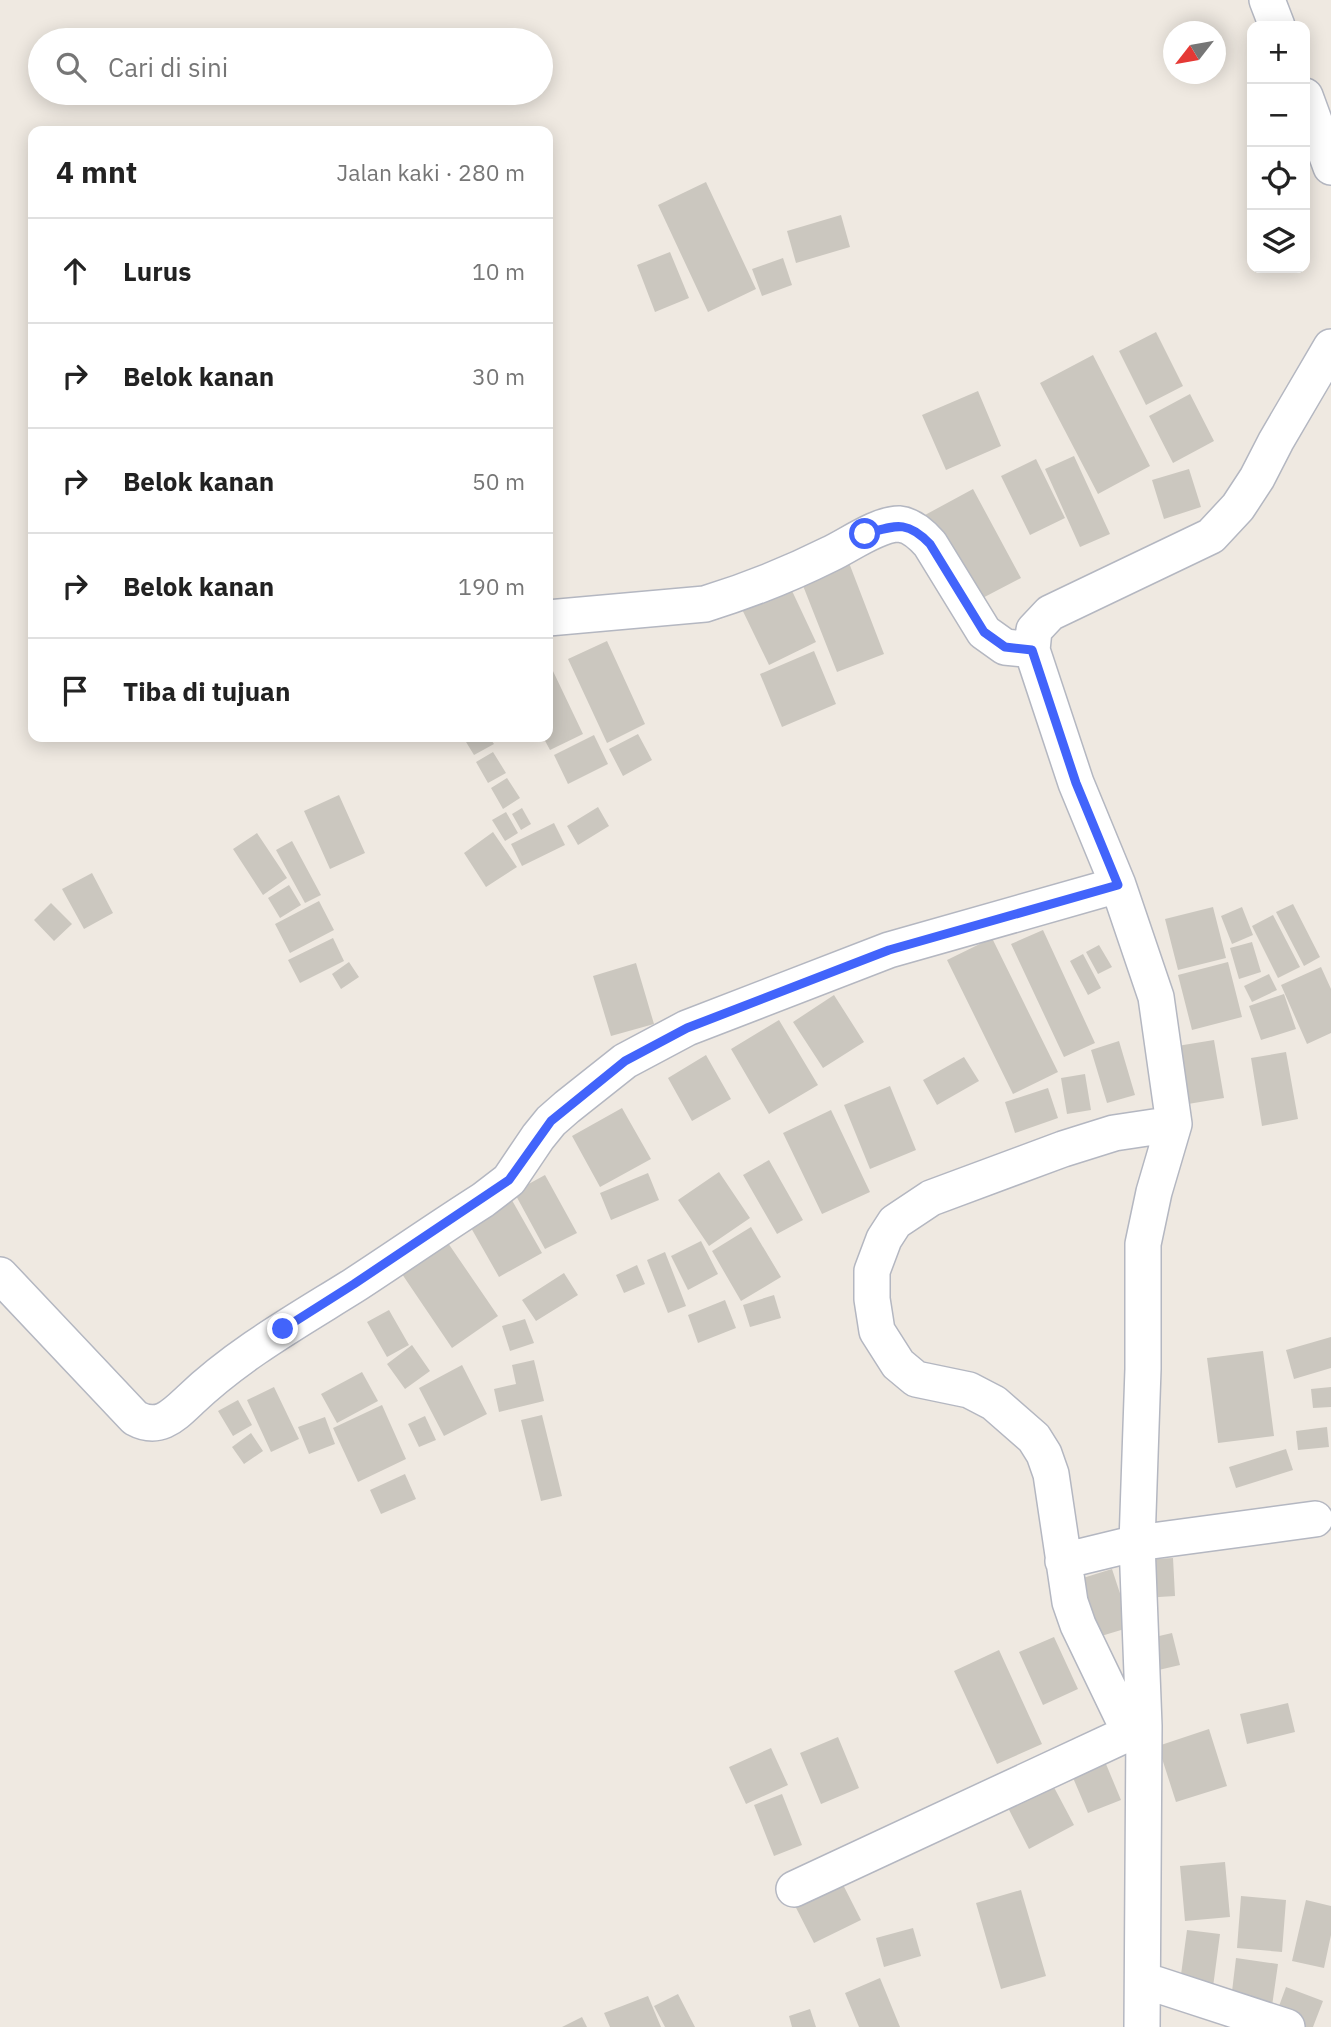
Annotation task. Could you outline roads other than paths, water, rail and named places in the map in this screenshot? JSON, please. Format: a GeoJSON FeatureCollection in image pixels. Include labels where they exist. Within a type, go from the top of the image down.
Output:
{"type":"FeatureCollection","features":[{"type":"Feature","properties":{"kind":"street"},"geometry":{"type":"LineString","coordinates":[[1267,0],[1275,21]]}},
{"type":"Feature","properties":{"kind":"street"},"geometry":{"type":"LineString","coordinates":[[1310,110],[1331,167]]}},
{"type":"Feature","properties":{"kind":"street"},"geometry":{"type":"LineString","coordinates":[[1142,2027],[1136,1728],[1136,1543],[1143,1369],[1143,1244],[1154,1192],[1174,1124],[1156,997],[1118,885],[1076,783],[1032,650],[1034,630],[1050,613],[1211,536],[1238,508],[1331,347]]}},
{"type":"Feature","properties":{"kind":"street"},"geometry":{"type":"LineString","coordinates":[[553,618],[705,604],[730,597],[831,554],[865,534],[900,524],[919,533],[930,544],[984,632],[1005,647],[1032,650]]}},
{"type":"Feature","properties":{"kind":"street"},"geometry":{"type":"LineString","coordinates":[[0,1275],[135,1418],[146,1424],[161,1423],[176,1413],[220,1372],[483,1200],[509,1180],[551,1121],[625,1061],[687,1028],[889,950],[1118,885]]}},
{"type":"Feature","properties":{"kind":"street"},"geometry":{"type":"LineString","coordinates":[[1136,1728],[1078,1625],[1070,1602],[1051,1474],[1044,1454],[1034,1437],[994,1403],[969,1390],[916,1379],[898,1364],[877,1331],[872,1299],[872,1271],[884,1239],[895,1222],[931,1198],[1114,1133],[1174,1124]]}},
{"type":"Feature","properties":{"kind":"street"},"geometry":{"type":"LineString","coordinates":[[1063,1561],[1136,1543],[1315,1519]]}},
{"type":"Feature","properties":{"kind":"street"},"geometry":{"type":"LineString","coordinates":[[794,1889],[1136,1728]]}},
{"type":"Feature","properties":{"kind":"street"},"geometry":{"type":"LineString","coordinates":[[1143,1980],[1287,2027]]}}]}
